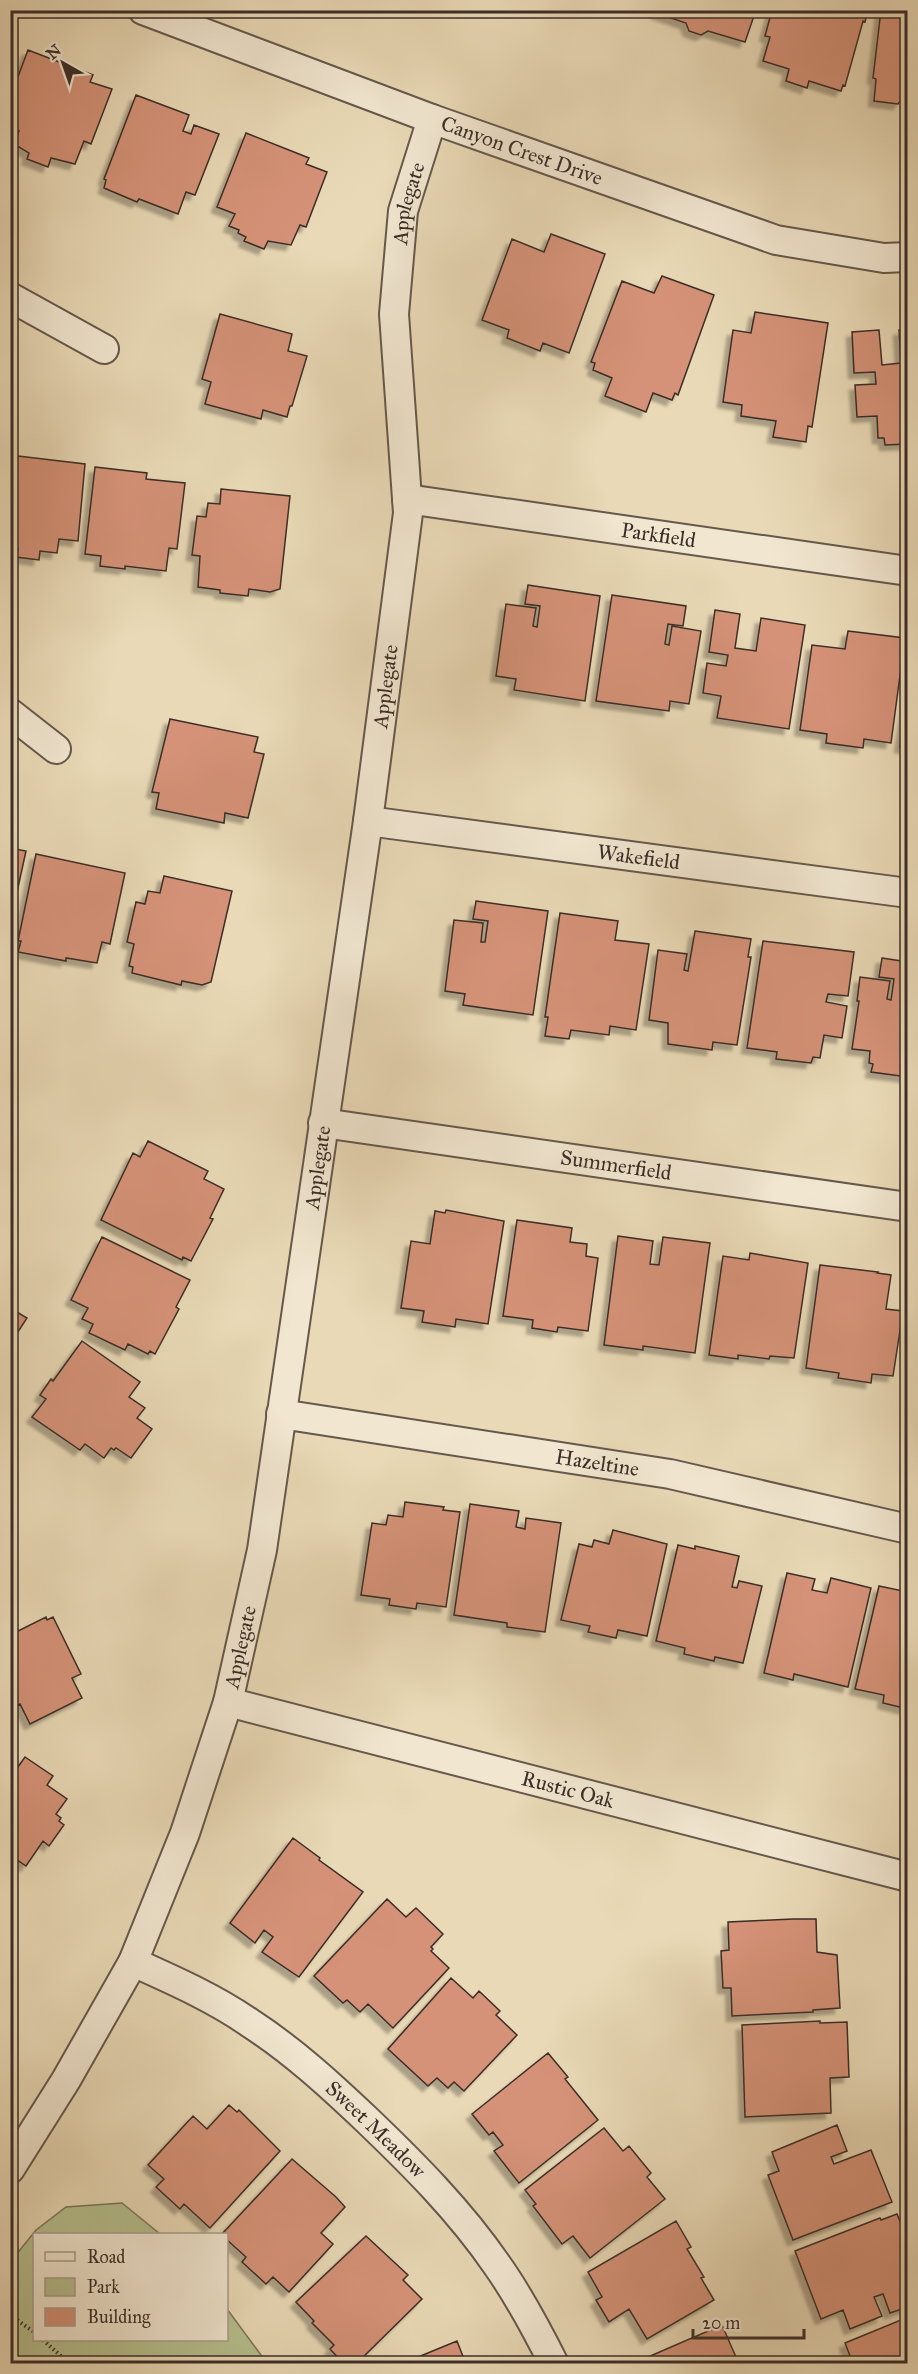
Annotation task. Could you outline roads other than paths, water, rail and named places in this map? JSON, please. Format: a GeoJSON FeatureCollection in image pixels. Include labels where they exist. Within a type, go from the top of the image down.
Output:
{"type":"FeatureCollection","features":[{"type":"Feature","properties":{"kind":"street","name":"Canyon Crest Drive"},"geometry":{"type":"LineString","coordinates":[[142,10],[432,119],[776,240],[884,258],[908,257]]}},
{"type":"Feature","properties":{"kind":"street","name":"Applegate"},"geometry":{"type":"LineString","coordinates":[[10,2169],[66,2080],[133,1962],[184,1833],[228,1702],[262,1550],[322,1124],[368,821],[408,513],[394,314],[403,211],[432,119]]}},
{"type":"Feature","properties":{"kind":"street"},"geometry":{"type":"LineString","coordinates":[[10,297],[104,349]]}},
{"type":"Feature","properties":{"kind":"street","name":"Parkfield"},"geometry":{"type":"LineString","coordinates":[[407,499],[908,572]]}},
{"type":"Feature","properties":{"kind":"street"},"geometry":{"type":"LineString","coordinates":[[10,713],[56,749]]}},
{"type":"Feature","properties":{"kind":"street","name":"Wakefield"},"geometry":{"type":"LineString","coordinates":[[368,821],[908,893]]}},
{"type":"Feature","properties":{"kind":"street","name":"Summerfield"},"geometry":{"type":"LineString","coordinates":[[322,1124],[908,1208]]}},
{"type":"Feature","properties":{"kind":"street","name":"Hazeltine"},"geometry":{"type":"LineString","coordinates":[[281,1414],[670,1474],[908,1529]]}},
{"type":"Feature","properties":{"kind":"street","name":"Rustic Oak"},"geometry":{"type":"LineString","coordinates":[[228,1702],[908,1877]]}},
{"type":"Feature","properties":{"kind":"street","name":"Sweet Meadow"},"geometry":{"type":"LineString","coordinates":[[133,1962],[187,1987],[249,2022],[297,2056],[397,2148],[460,2217],[496,2264],[528,2313],[554,2364]]}}]}
